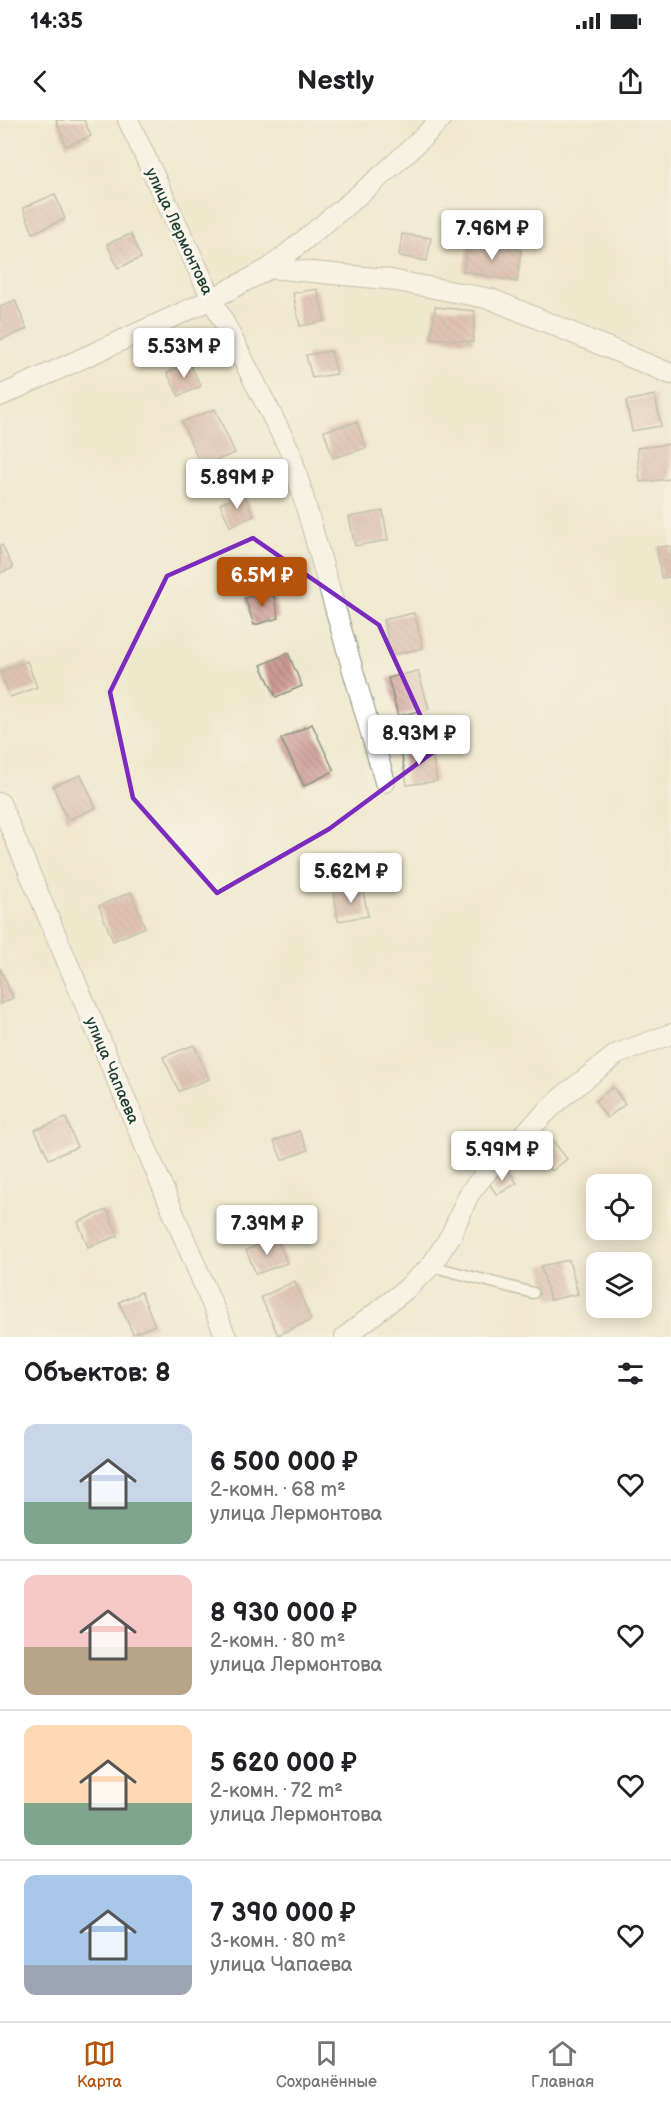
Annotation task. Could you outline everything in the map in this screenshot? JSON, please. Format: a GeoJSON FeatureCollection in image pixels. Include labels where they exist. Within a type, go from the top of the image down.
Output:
{"type":"FeatureCollection","features":[{"type":"Feature","properties":{"kind":"street","name":"улица Лермонтова"},"geometry":{"type":"LineString","coordinates":[[128,120],[212,299],[290,451],[385,782]]}},
{"type":"Feature","properties":{"kind":"street"},"geometry":{"type":"LineString","coordinates":[[0,396],[212,299],[270,267],[350,203],[440,120]]}},
{"type":"Feature","properties":{"kind":"street"},"geometry":{"type":"LineString","coordinates":[[270,267],[386,279],[491,299],[671,374]]}},
{"type":"Feature","properties":{"kind":"street","name":"улица Чапаева"},"geometry":{"type":"LineString","coordinates":[[0,803],[226,1337]]}},
{"type":"Feature","properties":{"kind":"street"},"geometry":{"type":"LineString","coordinates":[[345,1337],[405,1290],[431,1266],[451,1235],[470,1194],[492,1165],[562,1097],[617,1054],[671,1034]]}},
{"type":"Feature","properties":{"kind":"lane"},"geometry":{"type":"LineString","coordinates":[[431,1266],[533,1293]]}},
{"type":"Feature","properties":{"kind":"highlighted area"},"geometry":{"type":"Polygon","coordinates":[[[253,538],[379,625],[436,750],[329,829],[217,893],[133,798],[110,692],[167,576],[253,538]]]}},
{"type":"Feature","properties":{"kind":"building"},"geometry":{"type":"Polygon","coordinates":[[[56,120],[84,120],[91,136],[66,146],[56,120]]]}},
{"type":"Feature","properties":{"kind":"building"},"geometry":{"type":"Polygon","coordinates":[[[55,194],[65,219],[33,233],[23,208],[55,194]]]}},
{"type":"Feature","properties":{"kind":"building"},"geometry":{"type":"Polygon","coordinates":[[[131,234],[141,258],[118,268],[107,244],[131,234]]]}},
{"type":"Feature","properties":{"kind":"building"},"geometry":{"type":"Polygon","coordinates":[[[402,234],[431,238],[427,261],[399,256],[402,234]]]}},
{"type":"Feature","properties":{"kind":"building"},"geometry":{"type":"Polygon","coordinates":[[[469,239],[521,250],[517,282],[463,271],[469,239]]]}},
{"type":"Feature","properties":{"kind":"building"},"geometry":{"type":"Polygon","coordinates":[[[317,289],[325,321],[300,326],[293,293],[317,289]]]}},
{"type":"Feature","properties":{"kind":"building"},"geometry":{"type":"Polygon","coordinates":[[[15,300],[27,329],[0,340],[0,307],[15,300]]]}},
{"type":"Feature","properties":{"kind":"building"},"geometry":{"type":"Polygon","coordinates":[[[435,307],[475,311],[473,342],[431,338],[435,307]]]}},
{"type":"Feature","properties":{"kind":"building"},"geometry":{"type":"Polygon","coordinates":[[[331,351],[337,374],[312,378],[306,355],[331,351]]]}},
{"type":"Feature","properties":{"kind":"building"},"geometry":{"type":"Polygon","coordinates":[[[189,362],[201,386],[179,396],[167,373],[189,362]]]}},
{"type":"Feature","properties":{"kind":"building"},"geometry":{"type":"Polygon","coordinates":[[[655,395],[661,426],[632,431],[626,401],[655,395]]]}},
{"type":"Feature","properties":{"kind":"building"},"geometry":{"type":"Polygon","coordinates":[[[215,409],[235,453],[201,466],[182,422],[215,409]]]}},
{"type":"Feature","properties":{"kind":"building"},"geometry":{"type":"Polygon","coordinates":[[[357,422],[366,448],[333,458],[324,431],[357,422]]]}},
{"type":"Feature","properties":{"kind":"building"},"geometry":{"type":"Polygon","coordinates":[[[671,444],[671,479],[640,482],[637,448],[671,444]]]}},
{"type":"Feature","properties":{"kind":"building"},"geometry":{"type":"Polygon","coordinates":[[[244,494],[254,516],[230,526],[220,504],[244,494]]]}},
{"type":"Feature","properties":{"kind":"building"},"geometry":{"type":"Polygon","coordinates":[[[383,511],[388,540],[355,546],[349,517],[383,511]]]}},
{"type":"Feature","properties":{"kind":"building"},"geometry":{"type":"Polygon","coordinates":[[[2,545],[13,568],[0,573],[0,546],[2,545]]]}},
{"type":"Feature","properties":{"kind":"building"},"geometry":{"type":"Polygon","coordinates":[[[671,546],[671,577],[661,578],[657,547],[671,546]]]}},
{"type":"Feature","properties":{"kind":"building"},"geometry":{"type":"Polygon","coordinates":[[[272,590],[279,618],[254,625],[245,598],[272,590]]]}},
{"type":"Feature","properties":{"kind":"building"},"geometry":{"type":"Polygon","coordinates":[[[414,613],[423,648],[392,655],[383,620],[414,613]]]}},
{"type":"Feature","properties":{"kind":"building"},"geometry":{"type":"Polygon","coordinates":[[[288,653],[302,686],[276,697],[261,665],[288,653]]]}},
{"type":"Feature","properties":{"kind":"building"},"geometry":{"type":"Polygon","coordinates":[[[27,661],[37,687],[10,697],[0,672],[27,661]]]}},
{"type":"Feature","properties":{"kind":"building"},"geometry":{"type":"Polygon","coordinates":[[[418,671],[429,709],[398,716],[388,678],[418,671]]]}},
{"type":"Feature","properties":{"kind":"building"},"geometry":{"type":"Polygon","coordinates":[[[312,724],[334,771],[304,786],[281,739],[312,724]]]}},
{"type":"Feature","properties":{"kind":"building"},"geometry":{"type":"Polygon","coordinates":[[[431,747],[437,781],[407,785],[401,751],[431,747]]]}},
{"type":"Feature","properties":{"kind":"building"},"geometry":{"type":"Polygon","coordinates":[[[81,775],[96,808],[67,820],[53,786],[81,775]]]}},
{"type":"Feature","properties":{"kind":"building"},"geometry":{"type":"Polygon","coordinates":[[[362,886],[368,916],[338,921],[334,891],[362,886]]]}},
{"type":"Feature","properties":{"kind":"building"},"geometry":{"type":"Polygon","coordinates":[[[131,892],[145,927],[113,941],[99,906],[131,892]]]}},
{"type":"Feature","properties":{"kind":"building"},"geometry":{"type":"Polygon","coordinates":[[[0,968],[13,998],[0,1004],[0,968]]]}},
{"type":"Feature","properties":{"kind":"building"},"geometry":{"type":"Polygon","coordinates":[[[194,1045],[209,1079],[179,1091],[163,1057],[194,1045]]]}},
{"type":"Feature","properties":{"kind":"building"},"geometry":{"type":"Polygon","coordinates":[[[613,1087],[625,1104],[607,1118],[595,1101],[613,1087]]]}},
{"type":"Feature","properties":{"kind":"building"},"geometry":{"type":"Polygon","coordinates":[[[66,1118],[77,1147],[49,1159],[35,1130],[66,1118]]]}},
{"type":"Feature","properties":{"kind":"building"},"geometry":{"type":"Polygon","coordinates":[[[299,1131],[308,1150],[282,1160],[274,1141],[299,1131]]]}},
{"type":"Feature","properties":{"kind":"building"},"geometry":{"type":"Polygon","coordinates":[[[550,1137],[567,1159],[552,1171],[535,1150],[550,1137]]]}},
{"type":"Feature","properties":{"kind":"building"},"geometry":{"type":"Polygon","coordinates":[[[506,1168],[517,1183],[497,1195],[487,1181],[506,1168]]]}},
{"type":"Feature","properties":{"kind":"building"},"geometry":{"type":"Polygon","coordinates":[[[107,1210],[118,1236],[88,1247],[78,1222],[107,1210]]]}},
{"type":"Feature","properties":{"kind":"building"},"geometry":{"type":"Polygon","coordinates":[[[277,1238],[287,1263],[256,1274],[246,1250],[277,1238]]]}},
{"type":"Feature","properties":{"kind":"building"},"geometry":{"type":"Polygon","coordinates":[[[569,1260],[578,1294],[550,1300],[541,1266],[569,1260]]]}},
{"type":"Feature","properties":{"kind":"building"},"geometry":{"type":"Polygon","coordinates":[[[295,1281],[311,1320],[278,1335],[261,1297],[295,1281]]]}},
{"type":"Feature","properties":{"kind":"building"},"geometry":{"type":"Polygon","coordinates":[[[141,1292],[155,1325],[133,1334],[119,1302],[141,1292]]]}}]}
